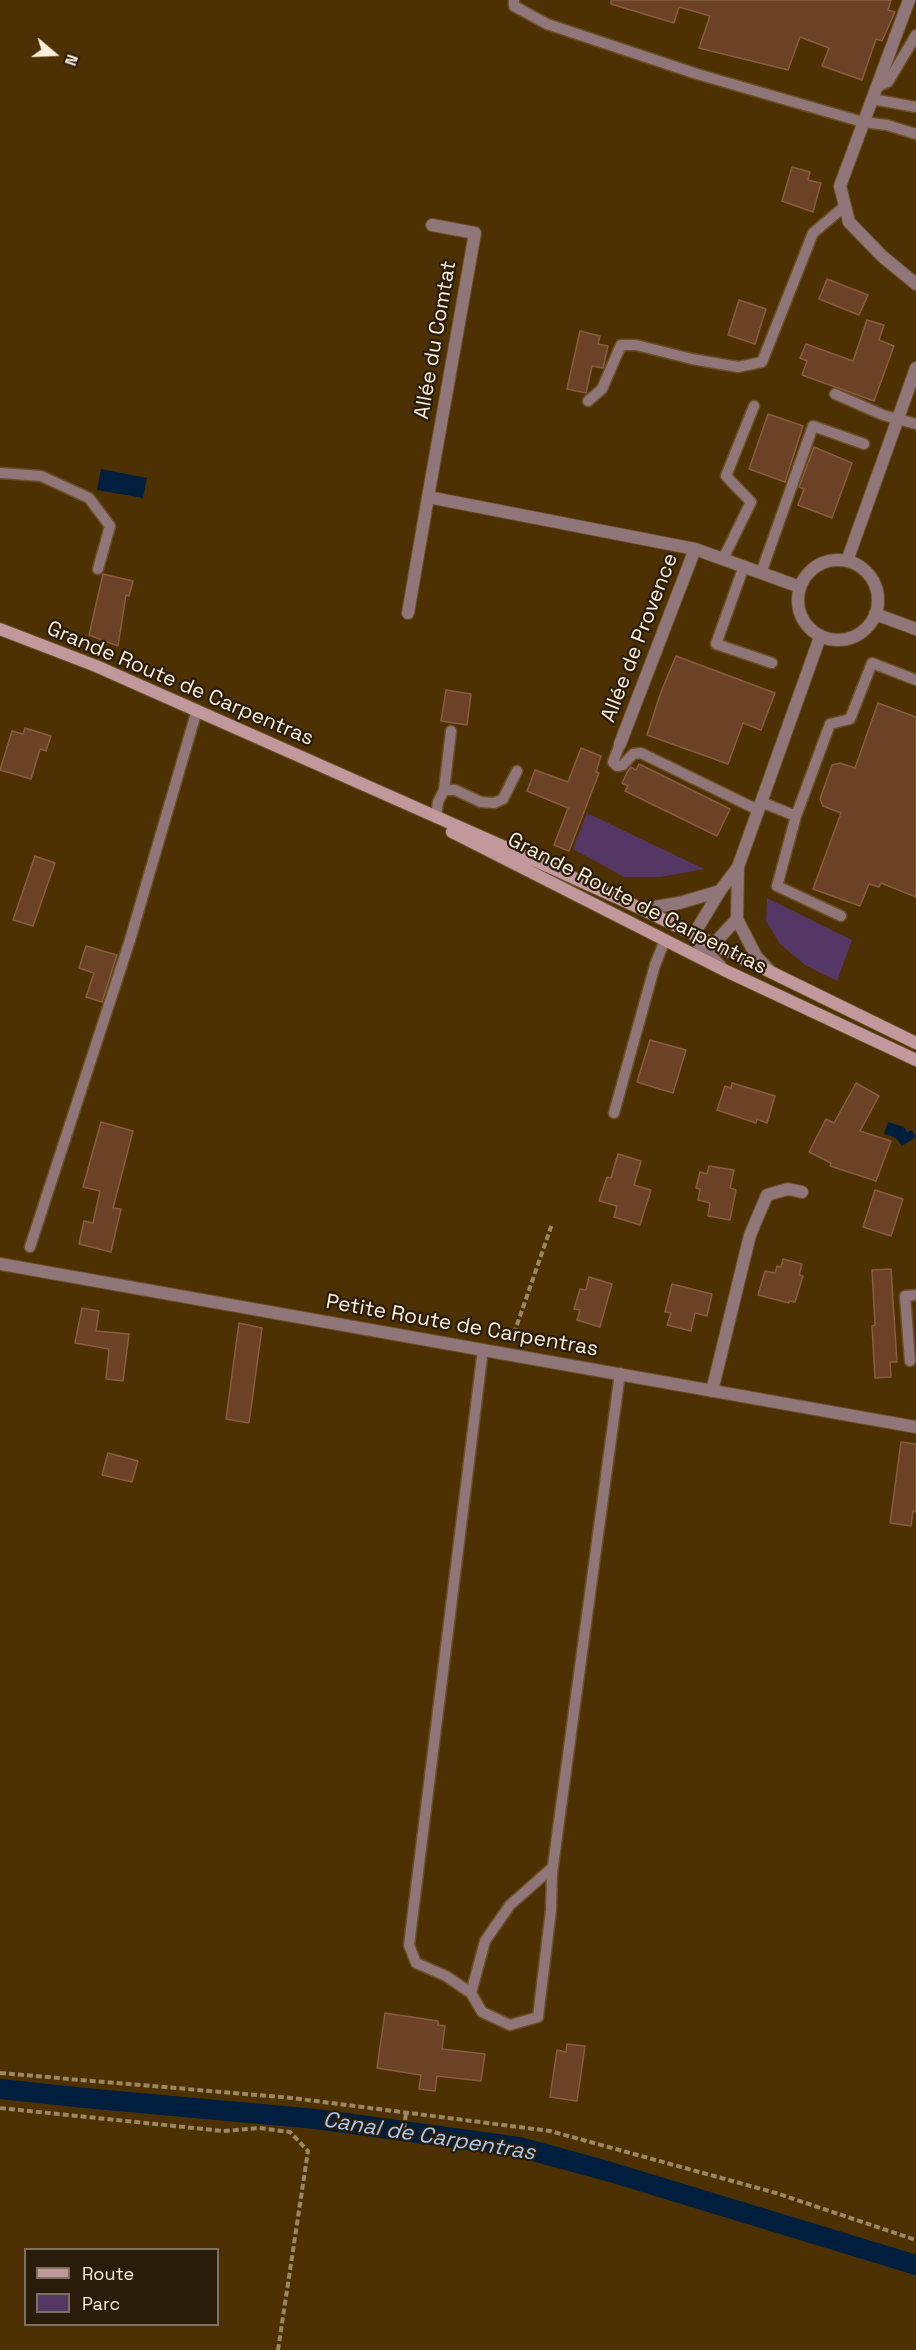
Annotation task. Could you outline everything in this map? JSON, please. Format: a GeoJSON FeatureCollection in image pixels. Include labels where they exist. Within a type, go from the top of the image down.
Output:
{"type":"FeatureCollection","features":[{"type":"Feature","properties":{"kind":"main road","name":"Grande Route de Carpentras"},"geometry":{"type":"LineString","coordinates":[[0,628],[96,666],[642,909],[695,936],[710,949],[772,973],[916,1043]]}},
{"type":"Feature","properties":{"kind":"main road","name":"Grande Route de Carpentras"},"geometry":{"type":"LineString","coordinates":[[344,777],[724,970],[916,1060]]}},
{"type":"Feature","properties":{"kind":"street"},"geometry":{"type":"LineString","coordinates":[[909,0],[840,186],[849,222],[882,255],[916,284]]}},
{"type":"Feature","properties":{"kind":"street","name":"Allée du Comtat"},"geometry":{"type":"LineString","coordinates":[[408,613],[475,233],[432,225]]}},
{"type":"Feature","properties":{"kind":"street"},"geometry":{"type":"LineString","coordinates":[[847,561],[916,368]]}},
{"type":"Feature","properties":{"kind":"street"},"geometry":{"type":"LineString","coordinates":[[428,497],[695,549]]}},
{"type":"Feature","properties":{"kind":"street","name":"Allée de Provence"},"geometry":{"type":"LineString","coordinates":[[620,744],[695,549],[800,587]]}},
{"type":"Feature","properties":{"kind":"street"},"geometry":{"type":"LineString","coordinates":[[847,561],[859,566],[876,587],[878,601],[876,614],[869,626],[846,640],[820,637],[803,621],[797,598],[800,587],[805,576],[813,568],[824,562],[847,561]]}},
{"type":"Feature","properties":{"kind":"street"},"geometry":{"type":"LineString","coordinates":[[876,614],[916,629]]}},
{"type":"Feature","properties":{"kind":"street"},"geometry":{"type":"LineString","coordinates":[[695,936],[720,891],[738,867],[820,637]]}},
{"type":"Feature","properties":{"kind":"street"},"geometry":{"type":"LineString","coordinates":[[738,867],[737,919],[756,956],[772,973]]}},
{"type":"Feature","properties":{"kind":"street"},"geometry":{"type":"LineString","coordinates":[[642,909],[679,903],[720,891]]}},
{"type":"Feature","properties":{"kind":"street"},"geometry":{"type":"LineString","coordinates":[[710,949],[737,919]]}},
{"type":"Feature","properties":{"kind":"street"},"geometry":{"type":"LineString","coordinates":[[641,928],[710,949],[724,970]]}},
{"type":"Feature","properties":{"kind":"street"},"geometry":{"type":"LineString","coordinates":[[712,1391],[750,1235],[767,1195],[788,1190],[802,1192]]}},
{"type":"Feature","properties":{"kind":"street","name":"Petite Route de Carpentras"},"geometry":{"type":"LineString","coordinates":[[0,1264],[916,1427]]}},
{"type":"Feature","properties":{"kind":"lane"},"geometry":{"type":"LineString","coordinates":[[514,0],[514,6],[547,24],[697,74],[863,122],[887,125],[916,134]]}},
{"type":"Feature","properties":{"kind":"lane"},"geometry":{"type":"LineString","coordinates":[[874,93],[888,82],[916,35]]}},
{"type":"Feature","properties":{"kind":"lane"},"geometry":{"type":"LineString","coordinates":[[874,93],[916,107]]}},
{"type":"Feature","properties":{"kind":"lane"},"geometry":{"type":"LineString","coordinates":[[588,401],[602,389],[621,345],[636,345],[692,359],[738,367],[762,362],[813,233],[845,206]]}},
{"type":"Feature","properties":{"kind":"lane"},"geometry":{"type":"LineString","coordinates":[[835,394],[883,415],[916,424]]}},
{"type":"Feature","properties":{"kind":"lane"},"geometry":{"type":"LineString","coordinates":[[723,559],[751,502],[726,476],[754,406]]}},
{"type":"Feature","properties":{"kind":"lane"},"geometry":{"type":"LineString","coordinates":[[761,573],[813,426],[864,444]]}},
{"type":"Feature","properties":{"kind":"lane"},"geometry":{"type":"LineString","coordinates":[[0,473],[41,476],[89,498],[110,526],[98,569]]}},
{"type":"Feature","properties":{"kind":"lane"},"geometry":{"type":"LineString","coordinates":[[744,566],[716,644],[772,663]]}},
{"type":"Feature","properties":{"kind":"lane"},"geometry":{"type":"LineString","coordinates":[[841,916],[777,886],[796,816],[830,724],[850,719],[872,663],[916,680]]}},
{"type":"Feature","properties":{"kind":"lane"},"geometry":{"type":"LineString","coordinates":[[30,1247],[130,940],[197,711]]}},
{"type":"Feature","properties":{"kind":"lane"},"geometry":{"type":"LineString","coordinates":[[436,817],[438,801],[444,790],[451,731]]}},
{"type":"Feature","properties":{"kind":"lane"},"geometry":{"type":"LineString","coordinates":[[620,744],[613,762],[617,766],[622,765],[633,754],[641,753],[760,806],[796,816]]}},
{"type":"Feature","properties":{"kind":"lane"},"geometry":{"type":"LineString","coordinates":[[444,790],[455,790],[481,802],[494,803],[503,799],[517,771]]}},
{"type":"Feature","properties":{"kind":"lane"},"geometry":{"type":"LineString","coordinates":[[614,1113],[655,965],[665,940]]}},
{"type":"Feature","properties":{"kind":"lane"},"geometry":{"type":"LineString","coordinates":[[910,1360],[905,1296],[916,1295]]}},
{"type":"Feature","properties":{"kind":"lane"},"geometry":{"type":"LineString","coordinates":[[483,1349],[409,1945],[416,1963],[446,1976],[471,1993],[483,2012],[510,2025],[538,2017],[551,1910],[553,1866],[620,1373]]}},
{"type":"Feature","properties":{"kind":"lane"},"geometry":{"type":"LineString","coordinates":[[471,1993],[485,1941],[510,1905],[553,1866]]}},
{"type":"Feature","properties":{"kind":"path"},"geometry":{"type":"LineString","coordinates":[[507,1353],[552,1224]]}},
{"type":"Feature","properties":{"kind":"path"},"geometry":{"type":"LineString","coordinates":[[0,2073],[141,2087],[271,2096],[550,2131],[776,2193],[916,2240]]}},
{"type":"Feature","properties":{"kind":"path"},"geometry":{"type":"LineString","coordinates":[[0,2108],[223,2131],[259,2128],[290,2132],[308,2151],[278,2350]]}},
{"type":"Feature","properties":{"kind":"path"},"geometry":{"type":"LineString","coordinates":[[403,2138],[406,2112]]}},
{"type":"Feature","properties":{"kind":"green space"},"geometry":{"type":"Polygon","coordinates":[[[587,813],[704,869],[661,877],[624,877],[573,849],[587,813]]]}},
{"type":"Feature","properties":{"kind":"green space"},"geometry":{"type":"Polygon","coordinates":[[[767,898],[852,940],[837,981],[805,965],[780,944],[766,921],[767,898]]]}},
{"type":"Feature","properties":{"kind":"water"},"geometry":{"type":"Polygon","coordinates":[[[101,469],[147,478],[143,498],[97,490],[101,469]]]}},
{"type":"Feature","properties":{"kind":"water"},"geometry":{"type":"Polygon","coordinates":[[[888,1122],[904,1127],[907,1132],[912,1130],[916,1137],[902,1146],[896,1138],[884,1134],[888,1122]]]}},
{"type":"Feature","properties":{"kind":"building"},"geometry":{"type":"Polygon","coordinates":[[[611,0],[891,0],[888,10],[895,12],[882,41],[876,39],[862,80],[822,66],[829,48],[800,37],[788,70],[699,48],[710,16],[679,7],[674,23],[611,4],[611,0]]]}},
{"type":"Feature","properties":{"kind":"building"},"geometry":{"type":"Polygon","coordinates":[[[792,167],[810,172],[808,180],[821,183],[813,212],[782,201],[792,167]]]}},
{"type":"Feature","properties":{"kind":"building"},"geometry":{"type":"Polygon","coordinates":[[[827,279],[868,295],[859,315],[819,299],[827,279]]]}},
{"type":"Feature","properties":{"kind":"building"},"geometry":{"type":"Polygon","coordinates":[[[739,300],[766,309],[755,344],[728,335],[739,300]]]}},
{"type":"Feature","properties":{"kind":"building"},"geometry":{"type":"Polygon","coordinates":[[[867,320],[884,325],[879,340],[894,346],[874,401],[802,375],[807,361],[800,358],[806,344],[853,361],[867,320]]]}},
{"type":"Feature","properties":{"kind":"building"},"geometry":{"type":"Polygon","coordinates":[[[580,331],[600,336],[598,344],[608,346],[603,368],[592,366],[586,393],[567,389],[580,331]]]}},
{"type":"Feature","properties":{"kind":"building"},"geometry":{"type":"Polygon","coordinates":[[[768,414],[803,426],[785,482],[749,469],[768,414]]]}},
{"type":"Feature","properties":{"kind":"building"},"geometry":{"type":"Polygon","coordinates":[[[814,447],[852,463],[832,518],[798,505],[804,489],[799,487],[814,447]]]}},
{"type":"Feature","properties":{"kind":"building"},"geometry":{"type":"Polygon","coordinates":[[[103,574],[133,581],[129,596],[126,595],[118,646],[89,635],[103,574]]]}},
{"type":"Feature","properties":{"kind":"building"},"geometry":{"type":"Polygon","coordinates":[[[676,656],[775,693],[761,730],[743,723],[728,764],[647,735],[676,656]]]}},
{"type":"Feature","properties":{"kind":"building"},"geometry":{"type":"Polygon","coordinates":[[[446,690],[471,694],[467,725],[441,721],[446,690]]]}},
{"type":"Feature","properties":{"kind":"building"},"geometry":{"type":"Polygon","coordinates":[[[878,703],[916,717],[916,897],[881,883],[879,887],[869,884],[860,906],[813,889],[841,813],[823,806],[820,799],[832,765],[840,763],[855,768],[878,703]]]}},
{"type":"Feature","properties":{"kind":"building"},"geometry":{"type":"Polygon","coordinates":[[[25,728],[51,736],[46,751],[40,749],[31,779],[0,770],[12,731],[23,734],[25,728]]]}},
{"type":"Feature","properties":{"kind":"building"},"geometry":{"type":"Polygon","coordinates":[[[581,748],[601,756],[596,772],[599,773],[569,851],[554,845],[568,808],[527,791],[535,770],[568,782],[581,748]]]}},
{"type":"Feature","properties":{"kind":"building"},"geometry":{"type":"Polygon","coordinates":[[[639,764],[730,809],[717,836],[625,791],[628,786],[622,783],[628,771],[631,767],[636,770],[639,764]]]}},
{"type":"Feature","properties":{"kind":"building"},"geometry":{"type":"Polygon","coordinates":[[[35,856],[55,863],[33,926],[13,920],[35,856]]]}},
{"type":"Feature","properties":{"kind":"building"},"geometry":{"type":"Polygon","coordinates":[[[86,946],[117,955],[102,1002],[86,997],[94,973],[79,968],[86,946]]]}},
{"type":"Feature","properties":{"kind":"building"},"geometry":{"type":"Polygon","coordinates":[[[650,1040],[686,1050],[673,1093],[637,1082],[650,1040]]]}},
{"type":"Feature","properties":{"kind":"building"},"geometry":{"type":"Polygon","coordinates":[[[732,1083],[775,1096],[767,1123],[757,1119],[756,1123],[717,1110],[725,1086],[731,1088],[732,1083]]]}},
{"type":"Feature","properties":{"kind":"building"},"geometry":{"type":"Polygon","coordinates":[[[856,1083],[879,1096],[860,1131],[891,1141],[876,1181],[830,1166],[831,1163],[809,1152],[826,1119],[834,1123],[856,1083]]]}},
{"type":"Feature","properties":{"kind":"building"},"geometry":{"type":"Polygon","coordinates":[[[101,1122],[133,1131],[113,1208],[121,1209],[111,1252],[79,1244],[84,1221],[93,1223],[100,1191],[83,1187],[101,1122]]]}},
{"type":"Feature","properties":{"kind":"building"},"geometry":{"type":"Polygon","coordinates":[[[618,1154],[641,1161],[634,1185],[651,1190],[640,1225],[614,1217],[617,1206],[599,1201],[607,1177],[611,1178],[618,1154]]]}},
{"type":"Feature","properties":{"kind":"building"},"geometry":{"type":"Polygon","coordinates":[[[709,1166],[734,1170],[730,1188],[736,1190],[730,1220],[708,1216],[710,1203],[698,1200],[700,1189],[696,1188],[700,1172],[707,1174],[709,1166]]]}},
{"type":"Feature","properties":{"kind":"building"},"geometry":{"type":"Polygon","coordinates":[[[875,1190],[903,1199],[891,1236],[863,1227],[875,1190]]]}},
{"type":"Feature","properties":{"kind":"building"},"geometry":{"type":"Polygon","coordinates":[[[783,1259],[802,1264],[799,1275],[803,1276],[795,1302],[789,1301],[789,1303],[758,1295],[765,1271],[775,1273],[777,1266],[781,1267],[783,1259]]]}},
{"type":"Feature","properties":{"kind":"building"},"geometry":{"type":"Polygon","coordinates":[[[891,1269],[897,1362],[890,1362],[891,1377],[875,1378],[872,1270],[891,1269]]]}},
{"type":"Feature","properties":{"kind":"building"},"geometry":{"type":"Polygon","coordinates":[[[589,1277],[612,1284],[600,1327],[577,1320],[580,1310],[574,1309],[580,1289],[586,1290],[589,1277]]]}},
{"type":"Feature","properties":{"kind":"building"},"geometry":{"type":"Polygon","coordinates":[[[672,1284],[712,1294],[707,1316],[695,1313],[691,1331],[667,1325],[671,1313],[665,1312],[672,1284]]]}},
{"type":"Feature","properties":{"kind":"building"},"geometry":{"type":"Polygon","coordinates":[[[82,1308],[99,1311],[96,1331],[129,1334],[123,1381],[106,1379],[109,1349],[75,1343],[82,1308]]]}},
{"type":"Feature","properties":{"kind":"building"},"geometry":{"type":"Polygon","coordinates":[[[239,1323],[262,1328],[249,1423],[226,1419],[239,1323]]]}},
{"type":"Feature","properties":{"kind":"building"},"geometry":{"type":"Polygon","coordinates":[[[901,1442],[916,1444],[916,1512],[913,1511],[911,1526],[890,1523],[901,1442]]]}},
{"type":"Feature","properties":{"kind":"building"},"geometry":{"type":"Polygon","coordinates":[[[108,1453],[138,1461],[132,1482],[102,1475],[108,1453]]]}},
{"type":"Feature","properties":{"kind":"building"},"geometry":{"type":"Polygon","coordinates":[[[385,2013],[438,2021],[438,2025],[445,2026],[442,2049],[485,2054],[481,2081],[437,2076],[435,2091],[419,2089],[421,2075],[377,2068],[385,2013]]]}},
{"type":"Feature","properties":{"kind":"building"},"geometry":{"type":"Polygon","coordinates":[[[567,2044],[585,2046],[577,2101],[550,2097],[557,2050],[566,2052],[567,2044]]]}},
{"type":"Feature","properties":{"kind":"waterway","name":"Canal de Carpentras"},"geometry":{"type":"LineString","coordinates":[[0,2089],[316,2119],[519,2147],[607,2171],[916,2265]]}}]}
